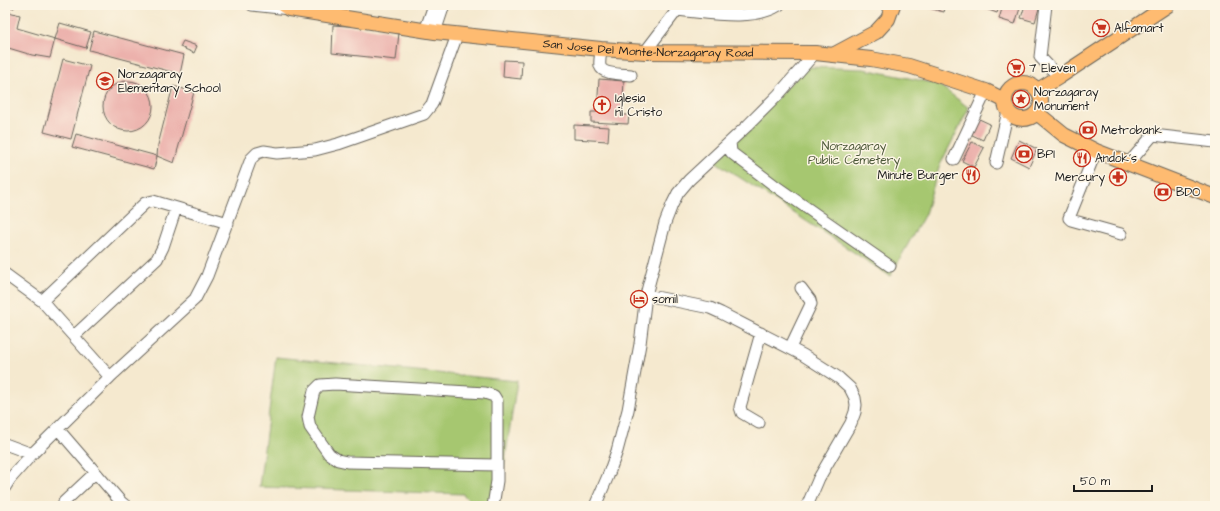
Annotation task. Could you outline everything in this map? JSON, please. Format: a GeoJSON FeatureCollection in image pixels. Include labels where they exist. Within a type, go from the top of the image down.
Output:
{"type":"FeatureCollection","features":[{"type":"Feature","properties":{"kind":"main road"},"geometry":{"type":"LineString","coordinates":[[833,55],[876,32],[888,19],[893,5]]}},
{"type":"Feature","properties":{"kind":"main road"},"geometry":{"type":"LineString","coordinates":[[1038,90],[1168,5]]}},
{"type":"Feature","properties":{"kind":"main road","name":"San Jose Del Monte-Norzagaray Road"},"geometry":{"type":"LineString","coordinates":[[286,7],[430,32],[601,49],[645,52],[815,53],[871,59],[894,63],[934,74],[986,91],[1006,106]]}},
{"type":"Feature","properties":{"kind":"main road"},"geometry":{"type":"LineString","coordinates":[[1019,83],[1030,84],[1038,90],[1042,102],[1037,113],[1032,117],[1021,119],[1014,117],[1006,106],[1006,93],[1009,88],[1019,83]]}},
{"type":"Feature","properties":{"kind":"main road"},"geometry":{"type":"LineString","coordinates":[[1037,113],[1064,135],[1096,151],[1215,197]]}},
{"type":"Feature","properties":{"kind":"street"},"geometry":{"type":"LineString","coordinates":[[252,5],[286,7]]}},
{"type":"Feature","properties":{"kind":"street"},"geometry":{"type":"LineString","coordinates":[[430,32],[434,5]]}},
{"type":"Feature","properties":{"kind":"street"},"geometry":{"type":"LineString","coordinates":[[430,32],[444,5]]}},
{"type":"Feature","properties":{"kind":"street"},"geometry":{"type":"LineString","coordinates":[[645,52],[679,7],[746,15],[771,10],[780,5]]}},
{"type":"Feature","properties":{"kind":"street"},"geometry":{"type":"LineString","coordinates":[[1046,5],[1040,57],[1059,77]]}},
{"type":"Feature","properties":{"kind":"street"},"geometry":{"type":"LineString","coordinates":[[5,487],[32,454],[110,377],[195,299],[207,276],[252,159],[257,153],[264,151],[277,153],[315,150],[338,144],[424,114],[432,104],[457,35]]}},
{"type":"Feature","properties":{"kind":"street"},"geometry":{"type":"LineString","coordinates":[[601,49],[600,65],[603,70],[631,75]]}},
{"type":"Feature","properties":{"kind":"street"},"geometry":{"type":"LineString","coordinates":[[595,506],[617,451],[628,410],[640,344],[646,295],[665,223],[678,193],[689,180],[778,95],[815,53]]}},
{"type":"Feature","properties":{"kind":"street"},"geometry":{"type":"LineString","coordinates":[[954,159],[986,91]]}},
{"type":"Feature","properties":{"kind":"street"},"geometry":{"type":"LineString","coordinates":[[996,163],[1006,106]]}},
{"type":"Feature","properties":{"kind":"street"},"geometry":{"type":"LineString","coordinates":[[1128,164],[1153,135],[1215,142]]}},
{"type":"Feature","properties":{"kind":"street"},"geometry":{"type":"LineString","coordinates":[[730,142],[731,152],[733,154],[774,185],[890,266]]}},
{"type":"Feature","properties":{"kind":"street"},"geometry":{"type":"LineString","coordinates":[[1096,151],[1069,218],[1071,220],[1120,234]]}},
{"type":"Feature","properties":{"kind":"street"},"geometry":{"type":"LineString","coordinates":[[42,301],[145,203],[153,201],[228,223]]}},
{"type":"Feature","properties":{"kind":"street"},"geometry":{"type":"LineString","coordinates":[[74,336],[157,259],[176,208]]}},
{"type":"Feature","properties":{"kind":"street"},"geometry":{"type":"LineString","coordinates":[[5,274],[42,301],[110,377]]}},
{"type":"Feature","properties":{"kind":"street"},"geometry":{"type":"LineString","coordinates":[[790,348],[811,304],[802,288]]}},
{"type":"Feature","properties":{"kind":"street"},"geometry":{"type":"LineString","coordinates":[[646,295],[710,308],[721,313],[790,348],[839,378],[850,388],[856,405],[851,423],[819,478],[807,506]]}},
{"type":"Feature","properties":{"kind":"street"},"geometry":{"type":"LineString","coordinates":[[759,423],[742,413],[740,407],[761,334]]}},
{"type":"Feature","properties":{"kind":"street"},"geometry":{"type":"LineString","coordinates":[[494,506],[497,465],[497,401],[494,396],[485,393],[335,384],[320,385],[314,391],[308,417],[310,427],[329,454],[338,460],[347,462],[497,465]]}},
{"type":"Feature","properties":{"kind":"street"},"geometry":{"type":"LineString","coordinates":[[58,429],[95,473],[126,506]]}},
{"type":"Feature","properties":{"kind":"street"},"geometry":{"type":"LineString","coordinates":[[5,444],[32,454]]}},
{"type":"Feature","properties":{"kind":"street"},"geometry":{"type":"LineString","coordinates":[[64,502],[95,473]]}},
{"type":"Feature","properties":{"kind":"green space","name":"Norzagaray Public Cemetery"},"geometry":{"type":"Polygon","coordinates":[[[807,67],[864,69],[938,84],[969,108],[939,167],[925,214],[890,276],[713,160],[807,67]]]}},
{"type":"Feature","properties":{"kind":"green space"},"geometry":{"type":"Polygon","coordinates":[[[276,357],[517,381],[498,506],[474,506],[463,494],[259,487],[276,357]]]}},
{"type":"Feature","properties":{"kind":"building"},"geometry":{"type":"Polygon","coordinates":[[[5,5],[15,5],[14,8],[5,5]]]}},
{"type":"Feature","properties":{"kind":"building"},"geometry":{"type":"Polygon","coordinates":[[[917,5],[946,5],[944,12],[917,5]]]}},
{"type":"Feature","properties":{"kind":"building"},"geometry":{"type":"Polygon","coordinates":[[[956,5],[969,5],[968,9],[956,5]]]}},
{"type":"Feature","properties":{"kind":"building"},"geometry":{"type":"Polygon","coordinates":[[[987,5],[1000,5],[997,13],[986,9],[987,5]]]}},
{"type":"Feature","properties":{"kind":"building"},"geometry":{"type":"Polygon","coordinates":[[[1003,5],[1021,5],[1015,24],[999,19],[1003,5]]]}},
{"type":"Feature","properties":{"kind":"building"},"geometry":{"type":"Polygon","coordinates":[[[1025,5],[1040,5],[1035,22],[1021,18],[1025,5]]]}},
{"type":"Feature","properties":{"kind":"building"},"geometry":{"type":"Polygon","coordinates":[[[5,11],[20,15],[17,28],[55,39],[50,58],[32,55],[5,47],[5,11]]]}},
{"type":"Feature","properties":{"kind":"building"},"geometry":{"type":"Polygon","coordinates":[[[60,23],[91,32],[86,48],[55,39],[60,23]]]}},
{"type":"Feature","properties":{"kind":"building"},"geometry":{"type":"Polygon","coordinates":[[[333,25],[361,27],[399,33],[396,60],[332,53],[333,25]]]}},
{"type":"Feature","properties":{"kind":"building"},"geometry":{"type":"Polygon","coordinates":[[[94,31],[184,55],[180,74],[89,50],[94,31]]]}},
{"type":"Feature","properties":{"kind":"building"},"geometry":{"type":"Polygon","coordinates":[[[183,41],[197,46],[194,53],[180,47],[183,41]]]}},
{"type":"Feature","properties":{"kind":"building"},"geometry":{"type":"Polygon","coordinates":[[[63,59],[90,66],[71,139],[44,132],[63,59]]]}},
{"type":"Feature","properties":{"kind":"building"},"geometry":{"type":"Polygon","coordinates":[[[504,60],[522,61],[521,79],[503,77],[504,60]]]}},
{"type":"Feature","properties":{"kind":"building"},"geometry":{"type":"Polygon","coordinates":[[[599,79],[624,81],[622,115],[629,115],[628,124],[591,122],[591,112],[597,112],[599,79]]]}},
{"type":"Feature","properties":{"kind":"building"},"geometry":{"type":"Polygon","coordinates":[[[128,81],[138,83],[146,88],[151,96],[153,106],[151,116],[146,124],[138,129],[128,131],[118,129],[110,124],[105,116],[103,106],[105,96],[110,88],[118,83],[128,81]]]}},
{"type":"Feature","properties":{"kind":"building"},"geometry":{"type":"Polygon","coordinates":[[[173,86],[194,92],[174,163],[157,156],[158,145],[173,86]]]}},
{"type":"Feature","properties":{"kind":"building"},"geometry":{"type":"Polygon","coordinates":[[[977,118],[990,124],[983,140],[970,134],[977,118]]]}},
{"type":"Feature","properties":{"kind":"building"},"geometry":{"type":"Polygon","coordinates":[[[574,125],[609,127],[608,141],[574,139],[574,125]]]}},
{"type":"Feature","properties":{"kind":"building"},"geometry":{"type":"Polygon","coordinates":[[[76,134],[157,156],[154,169],[72,147],[76,134]]]}},
{"type":"Feature","properties":{"kind":"building","name":"BPI"},"geometry":{"type":"Polygon","coordinates":[[[1019,140],[1037,149],[1029,167],[1011,158],[1019,140]]]}},
{"type":"Feature","properties":{"kind":"building"},"geometry":{"type":"Polygon","coordinates":[[[972,142],[984,148],[974,167],[962,161],[972,142]]]}},
{"type":"Feature","properties":{"kind":"place","name":"Alfamart"},"geometry":{"type":"Point","coordinates":[1101,28]}},
{"type":"Feature","properties":{"kind":"place","name":"7 Eleven"},"geometry":{"type":"Point","coordinates":[1016,68]}},
{"type":"Feature","properties":{"kind":"place","name":"Norzagaray Elementary School"},"geometry":{"type":"Point","coordinates":[105,81]}},
{"type":"Feature","properties":{"kind":"place","name":"Norzagaray Monument"},"geometry":{"type":"Point","coordinates":[1021,99]}},
{"type":"Feature","properties":{"kind":"place","name":"Iglesia ni Cristo"},"geometry":{"type":"Point","coordinates":[602,105]}},
{"type":"Feature","properties":{"kind":"place","name":"Metrobank"},"geometry":{"type":"Point","coordinates":[1088,130]}},
{"type":"Feature","properties":{"kind":"place","name":"BPI"},"geometry":{"type":"Point","coordinates":[1024,154]}},
{"type":"Feature","properties":{"kind":"place","name":"Andok's"},"geometry":{"type":"Point","coordinates":[1082,158]}},
{"type":"Feature","properties":{"kind":"place","name":"Minute Burger"},"geometry":{"type":"Point","coordinates":[971,175]}},
{"type":"Feature","properties":{"kind":"place","name":"Mercury"},"geometry":{"type":"Point","coordinates":[1118,177]}},
{"type":"Feature","properties":{"kind":"place","name":"BDO"},"geometry":{"type":"Point","coordinates":[1163,192]}},
{"type":"Feature","properties":{"kind":"place","name":"somil"},"geometry":{"type":"Point","coordinates":[639,299]}}]}
